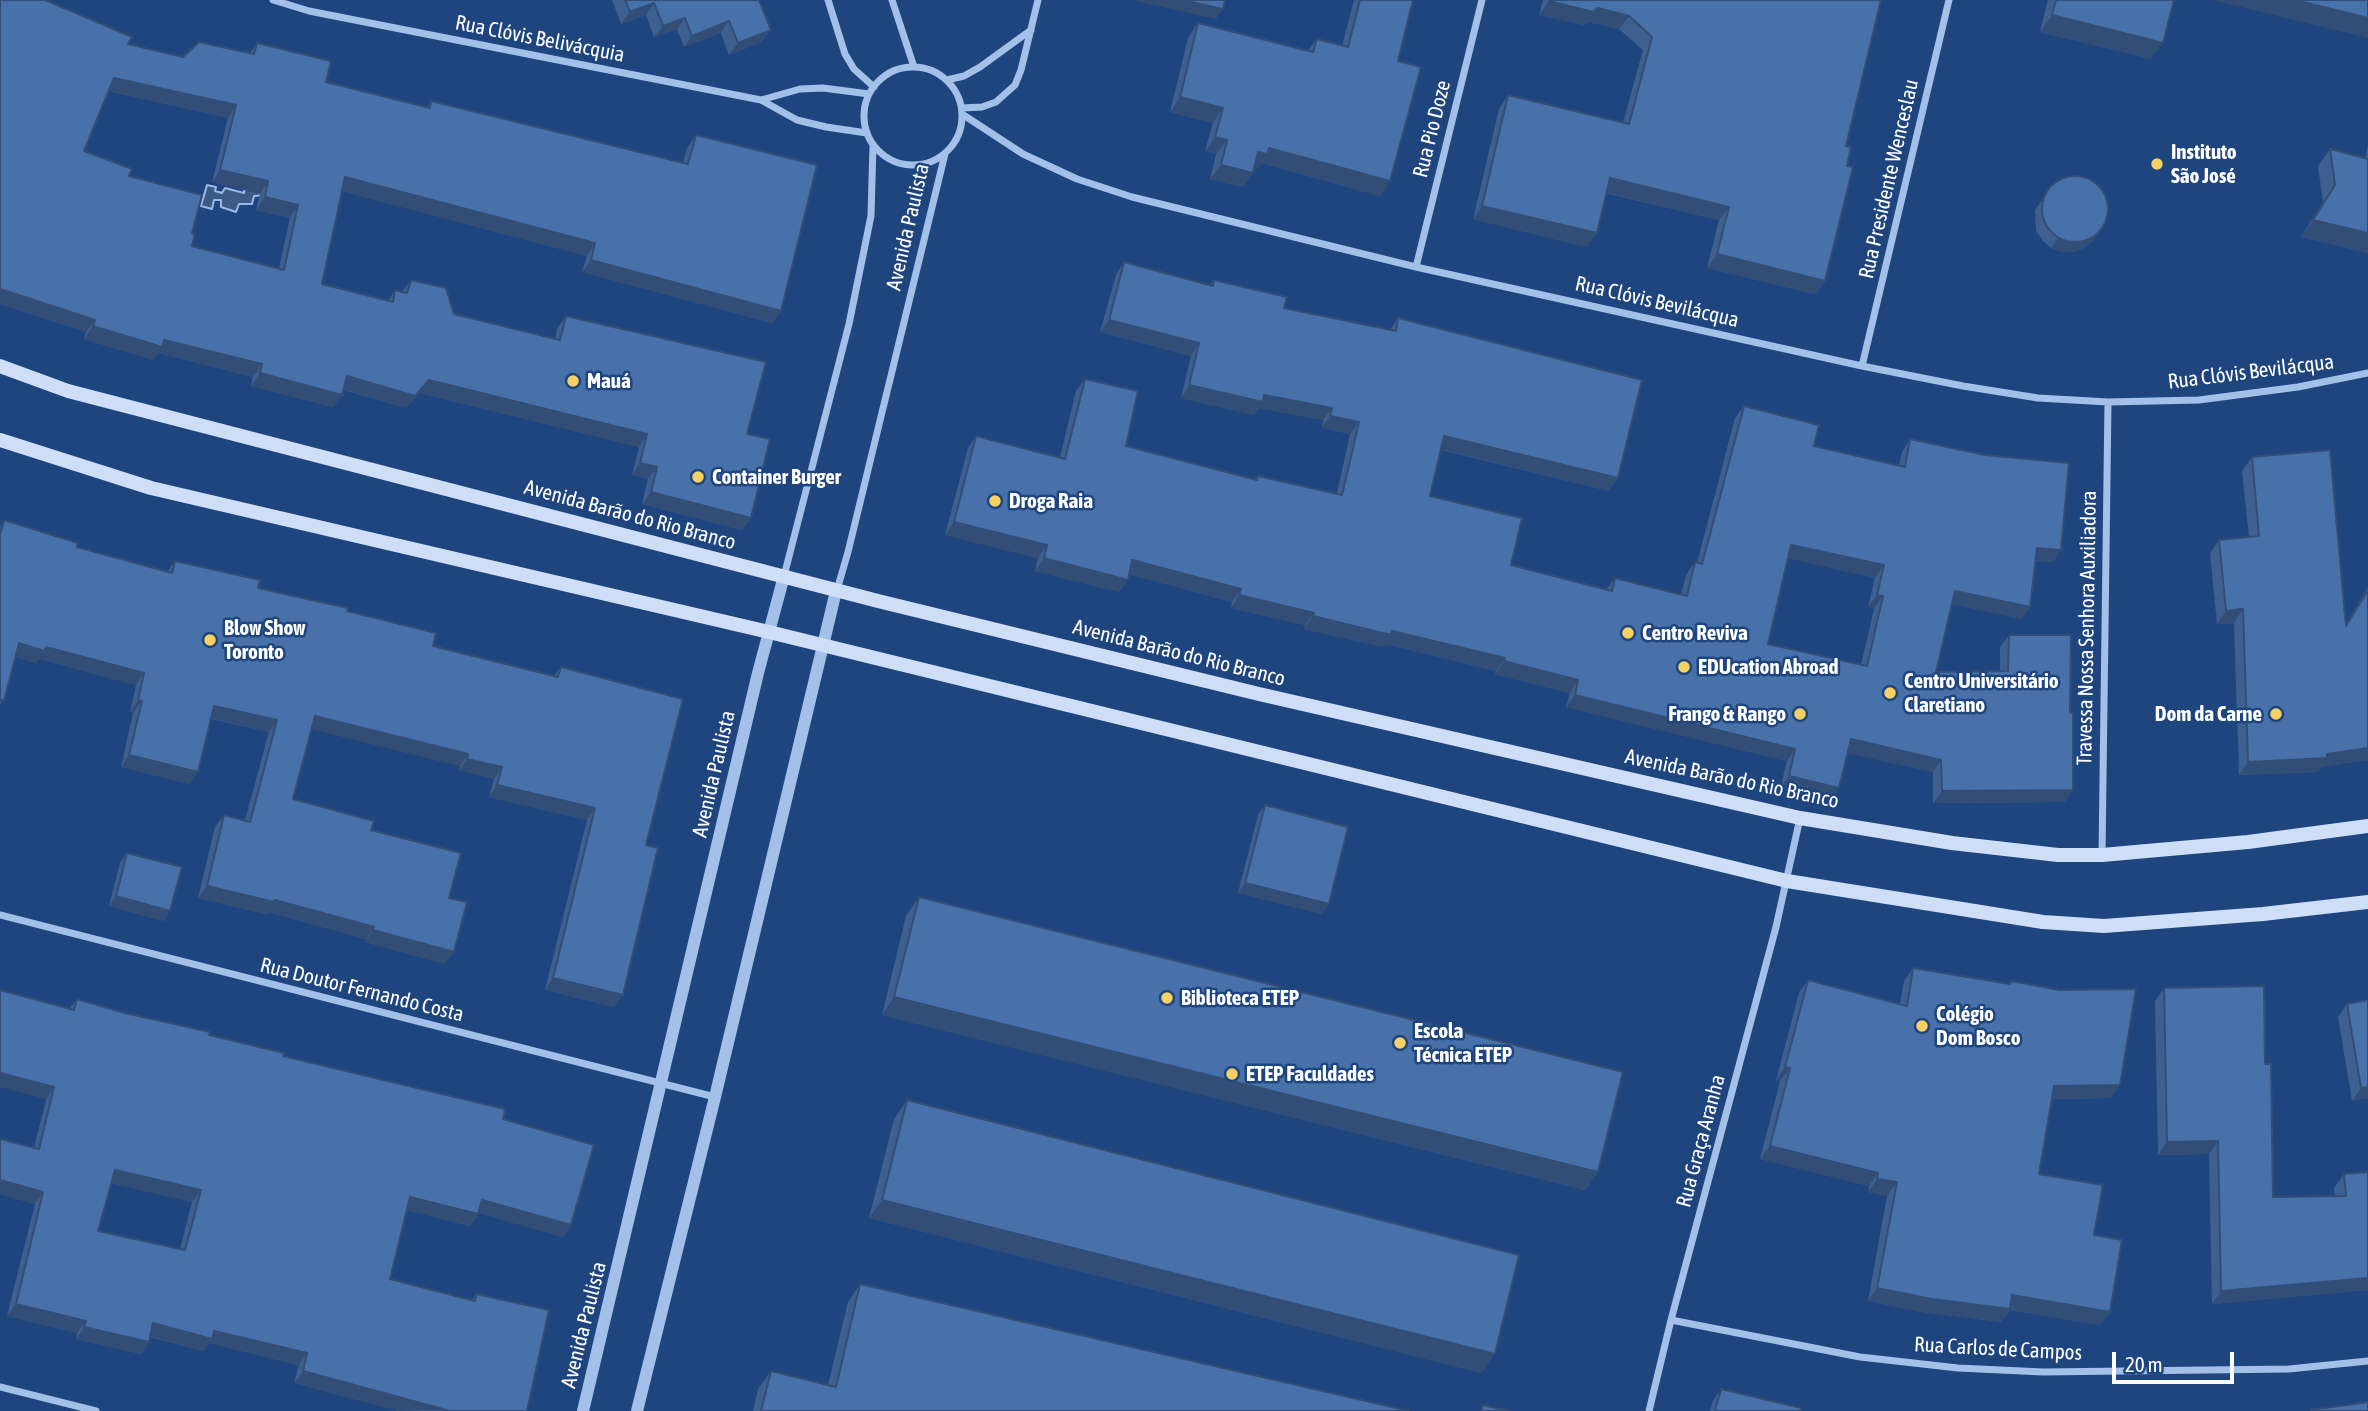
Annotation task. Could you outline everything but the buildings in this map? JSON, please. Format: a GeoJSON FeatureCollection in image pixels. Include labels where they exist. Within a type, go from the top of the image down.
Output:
{"type":"FeatureCollection","features":[{"type":"Feature","properties":{"kind":"main road","name":"Avenida Barão do Rio Branco"},"geometry":{"type":"LineString","coordinates":[[0,366],[68,391],[836,591],[1259,694],[1800,818],[1952,843],[2058,855],[2102,855],[2248,842],[2368,826]]}},
{"type":"Feature","properties":{"kind":"main road"},"geometry":{"type":"LineString","coordinates":[[0,440],[151,488],[769,632],[1787,881],[2030,920],[2104,926],[2263,914],[2368,902]]}},
{"type":"Feature","properties":{"kind":"street","name":"Rua Clóvis Belivácquia"},"geometry":{"type":"LineString","coordinates":[[273,0],[309,11],[761,100],[797,120],[867,133]]}},
{"type":"Feature","properties":{"kind":"street"},"geometry":{"type":"LineString","coordinates":[[828,0],[845,54],[872,90]]}},
{"type":"Feature","properties":{"kind":"street"},"geometry":{"type":"LineString","coordinates":[[892,0],[914,67]]}},
{"type":"Feature","properties":{"kind":"street"},"geometry":{"type":"LineString","coordinates":[[962,111],[996,102],[1015,85],[1021,71],[1038,0]]}},
{"type":"Feature","properties":{"kind":"street","name":"Rua Pio Doze"},"geometry":{"type":"LineString","coordinates":[[1416,267],[1482,0]]}},
{"type":"Feature","properties":{"kind":"street","name":"Rua Presidente Wenceslau"},"geometry":{"type":"LineString","coordinates":[[1862,366],[1949,0]]}},
{"type":"Feature","properties":{"kind":"street"},"geometry":{"type":"LineString","coordinates":[[947,80],[964,76],[980,67],[1032,29]]}},
{"type":"Feature","properties":{"kind":"street"},"geometry":{"type":"LineString","coordinates":[[914,67],[932,70],[947,80],[957,93],[962,111],[961,129],[945,154],[934,161],[907,165],[894,162],[873,145],[867,133],[865,106],[872,90],[886,76],[898,69],[914,67]]}},
{"type":"Feature","properties":{"kind":"street","name":"Rua Clóvis Belivácquia"},"geometry":{"type":"LineString","coordinates":[[761,100],[800,89],[872,90]]}},
{"type":"Feature","properties":{"kind":"street","name":"Rua Clóvis Bevilácqua"},"geometry":{"type":"LineString","coordinates":[[962,111],[1023,155],[1132,197],[1416,267],[1862,366],[2038,398],[2108,402],[2199,400],[2298,387],[2368,373]]}},
{"type":"Feature","properties":{"kind":"street","name":"Avenida Paulista"},"geometry":{"type":"LineString","coordinates":[[583,1411],[769,632],[849,324],[871,216],[873,145]]}},
{"type":"Feature","properties":{"kind":"street","name":"Avenida Paulista"},"geometry":{"type":"LineString","coordinates":[[637,1411],[945,154]]}},
{"type":"Feature","properties":{"kind":"street","name":"Travessa Nossa Senhora Auxiliadora"},"geometry":{"type":"LineString","coordinates":[[2102,855],[2108,402]]}},
{"type":"Feature","properties":{"kind":"street","name":"Rua Graça Aranha"},"geometry":{"type":"LineString","coordinates":[[1649,1411],[1787,881],[1800,818]]}},
{"type":"Feature","properties":{"kind":"street","name":"Rua Doutor Fernando Costa"},"geometry":{"type":"LineString","coordinates":[[0,915],[715,1097]]}},
{"type":"Feature","properties":{"kind":"street","name":"Rua Carlos de Campos"},"geometry":{"type":"LineString","coordinates":[[1671,1320],[1860,1357],[1958,1368],[2043,1372],[2289,1369],[2368,1361]]}},
{"type":"Feature","properties":{"kind":"street"},"geometry":{"type":"LineString","coordinates":[[0,1388],[96,1411]]}},
{"type":"Feature","properties":{"kind":"water"},"geometry":{"type":"Polygon","coordinates":[[[207,185],[216,187],[215,191],[222,193],[225,188],[244,193],[245,187],[266,195],[254,196],[252,204],[239,204],[236,212],[221,207],[221,200],[214,200],[212,209],[201,206],[207,185]]]}},
{"type":"Feature","properties":{"kind":"place","name":"Instituto São José"},"geometry":{"type":"Point","coordinates":[2157,164]}},
{"type":"Feature","properties":{"kind":"place","name":"Mauá"},"geometry":{"type":"Point","coordinates":[573,381]}},
{"type":"Feature","properties":{"kind":"place","name":"Container Burger"},"geometry":{"type":"Point","coordinates":[698,477]}},
{"type":"Feature","properties":{"kind":"place","name":"Droga Raia"},"geometry":{"type":"Point","coordinates":[995,501]}},
{"type":"Feature","properties":{"kind":"place","name":"Centro Reviva"},"geometry":{"type":"Point","coordinates":[1628,633]}},
{"type":"Feature","properties":{"kind":"place","name":"Blow Show Toronto"},"geometry":{"type":"Point","coordinates":[210,640]}},
{"type":"Feature","properties":{"kind":"place","name":"EDUcation Abroad"},"geometry":{"type":"Point","coordinates":[1684,667]}},
{"type":"Feature","properties":{"kind":"place","name":"Centro Universitário Claretiano"},"geometry":{"type":"Point","coordinates":[1890,693]}},
{"type":"Feature","properties":{"kind":"place","name":"Frango & Rango"},"geometry":{"type":"Point","coordinates":[1800,714]}},
{"type":"Feature","properties":{"kind":"place","name":"Dom da Carne"},"geometry":{"type":"Point","coordinates":[2276,714]}},
{"type":"Feature","properties":{"kind":"place","name":"Biblioteca ETEP"},"geometry":{"type":"Point","coordinates":[1167,998]}},
{"type":"Feature","properties":{"kind":"place","name":"Colégio Dom Bosco"},"geometry":{"type":"Point","coordinates":[1922,1026]}},
{"type":"Feature","properties":{"kind":"place","name":"Escola Técnica ETEP"},"geometry":{"type":"Point","coordinates":[1400,1043]}},
{"type":"Feature","properties":{"kind":"place","name":"ETEP Faculdades"},"geometry":{"type":"Point","coordinates":[1232,1074]}}]}
